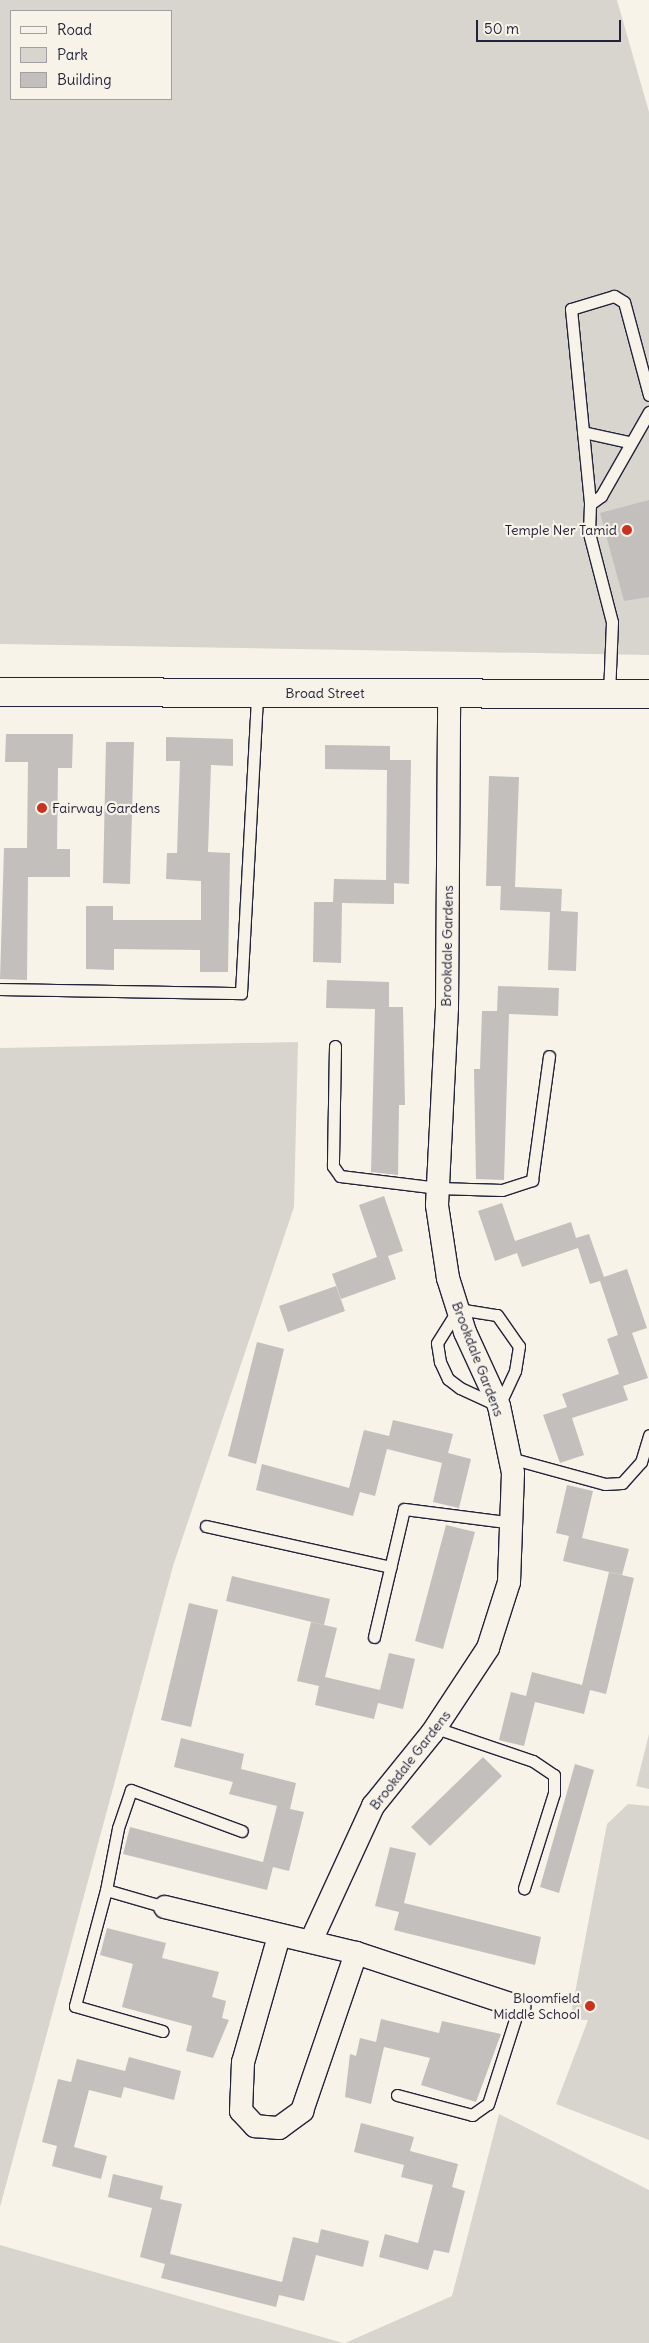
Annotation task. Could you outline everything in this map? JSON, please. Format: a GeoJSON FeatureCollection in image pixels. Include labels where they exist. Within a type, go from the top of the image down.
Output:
{"type":"FeatureCollection","features":[{"type":"Feature","properties":{"kind":"main road","name":"Broad Street"},"geometry":{"type":"LineString","coordinates":[[0,692],[649,694]]}},
{"type":"Feature","properties":{"kind":"street","name":"Brookdale Gardens"},"geometry":{"type":"LineString","coordinates":[[311,1941],[373,1806],[436,1728],[488,1648],[509,1582],[514,1523],[510,1458],[499,1406],[458,1309],[448,1278],[438,1188],[447,1008],[449,693]]}},
{"type":"Feature","properties":{"kind":"street"},"geometry":{"type":"LineString","coordinates":[[165,1907],[279,1936],[311,1941],[356,1953],[519,2007]]}},
{"type":"Feature","properties":{"kind":"street"},"geometry":{"type":"LineString","coordinates":[[279,1936],[243,2062],[241,2112],[255,2126],[279,2128],[302,2111],[356,1953]]}},
{"type":"Feature","properties":{"kind":"lane"},"geometry":{"type":"LineString","coordinates":[[609,694],[612,622],[589,533],[590,504],[571,309],[614,296],[624,302],[649,395]]}},
{"type":"Feature","properties":{"kind":"lane"},"geometry":{"type":"LineString","coordinates":[[590,504],[601,496],[628,442],[649,412]]}},
{"type":"Feature","properties":{"kind":"lane"},"geometry":{"type":"LineString","coordinates":[[583,432],[628,442]]}},
{"type":"Feature","properties":{"kind":"lane"},"geometry":{"type":"LineString","coordinates":[[0,989],[241,993],[257,693]]}},
{"type":"Feature","properties":{"kind":"lane"},"geometry":{"type":"LineString","coordinates":[[335,1046],[333,1166],[340,1176],[438,1188],[502,1190],[532,1180],[549,1056]]}},
{"type":"Feature","properties":{"kind":"lane"},"geometry":{"type":"LineString","coordinates":[[458,1309],[497,1315],[519,1346],[515,1371],[499,1406],[460,1388],[448,1379],[440,1362],[437,1343],[458,1309]]}},
{"type":"Feature","properties":{"kind":"lane"},"geometry":{"type":"LineString","coordinates":[[510,1458],[605,1484],[622,1483],[641,1462],[649,1435]]}},
{"type":"Feature","properties":{"kind":"lane"},"geometry":{"type":"LineString","coordinates":[[374,1638],[404,1510],[514,1523]]}},
{"type":"Feature","properties":{"kind":"lane"},"geometry":{"type":"LineString","coordinates":[[206,1526],[391,1567]]}},
{"type":"Feature","properties":{"kind":"lane"},"geometry":{"type":"LineString","coordinates":[[436,1728],[533,1761],[554,1775],[554,1793],[524,1888]]}},
{"type":"Feature","properties":{"kind":"lane"},"geometry":{"type":"LineString","coordinates":[[162,2031],[75,2006],[106,1890],[118,1828],[131,1790],[242,1831]]}},
{"type":"Feature","properties":{"kind":"lane"},"geometry":{"type":"LineString","coordinates":[[106,1890],[165,1907]]}},
{"type":"Feature","properties":{"kind":"lane"},"geometry":{"type":"LineString","coordinates":[[397,2095],[472,2115],[488,2104],[519,2007]]}},
{"type":"Feature","properties":{"kind":"green space"},"geometry":{"type":"Polygon","coordinates":[[[0,0],[617,0],[649,112],[649,655],[0,644],[0,0]]]}},
{"type":"Feature","properties":{"kind":"green space"},"geometry":{"type":"Polygon","coordinates":[[[298,1042],[294,1207],[173,1566],[0,2207],[0,1048],[298,1042]]]}},
{"type":"Feature","properties":{"kind":"green space"},"geometry":{"type":"Polygon","coordinates":[[[649,1734],[649,1789],[636,1786],[649,1734]]]}},
{"type":"Feature","properties":{"kind":"green space"},"geometry":{"type":"Polygon","coordinates":[[[628,1804],[649,1806],[649,2140],[556,2104],[588,2020],[570,2019],[607,1824],[628,1804]]]}},
{"type":"Feature","properties":{"kind":"green space"},"geometry":{"type":"Polygon","coordinates":[[[499,2114],[649,2190],[649,2343],[345,2343],[452,2296],[499,2114]]]}},
{"type":"Feature","properties":{"kind":"green space"},"geometry":{"type":"Polygon","coordinates":[[[0,2245],[343,2343],[0,2343],[0,2245]]]}},
{"type":"Feature","properties":{"kind":"building"},"geometry":{"type":"Polygon","coordinates":[[[649,500],[649,597],[624,601],[600,513],[649,500]]]}},
{"type":"Feature","properties":{"kind":"building","name":"Fairway Gardens"},"geometry":{"type":"Polygon","coordinates":[[[6,734],[73,734],[72,768],[58,768],[57,849],[70,849],[70,877],[28,877],[27,980],[0,979],[4,848],[27,848],[28,762],[5,762],[6,734]]]}},
{"type":"Feature","properties":{"kind":"building"},"geometry":{"type":"Polygon","coordinates":[[[166,737],[233,739],[233,766],[211,765],[208,852],[230,853],[228,972],[200,972],[200,950],[114,949],[114,970],[86,969],[86,906],[113,906],[113,920],[201,920],[201,881],[166,879],[167,853],[177,853],[180,761],[166,761],[166,737]]]}},
{"type":"Feature","properties":{"kind":"building"},"geometry":{"type":"Polygon","coordinates":[[[106,742],[134,742],[130,884],[103,883],[106,742]]]}},
{"type":"Feature","properties":{"kind":"building"},"geometry":{"type":"Polygon","coordinates":[[[325,745],[390,746],[390,760],[411,760],[409,884],[394,883],[394,904],[342,903],[341,963],[313,962],[314,902],[333,902],[334,879],[386,880],[387,770],[325,769],[325,745]]]}},
{"type":"Feature","properties":{"kind":"building"},"geometry":{"type":"Polygon","coordinates":[[[489,776],[519,777],[515,887],[562,889],[561,911],[578,912],[576,971],[548,970],[550,912],[500,910],[501,886],[486,886],[489,776]]]}},
{"type":"Feature","properties":{"kind":"building"},"geometry":{"type":"Polygon","coordinates":[[[327,980],[389,982],[389,1007],[403,1007],[405,1105],[399,1105],[398,1175],[371,1172],[375,1009],[326,1008],[327,980]]]}},
{"type":"Feature","properties":{"kind":"building"},"geometry":{"type":"Polygon","coordinates":[[[498,986],[559,988],[558,1016],[509,1014],[504,1180],[476,1179],[474,1069],[480,1069],[482,1011],[497,1011],[498,986]]]}},
{"type":"Feature","properties":{"kind":"building"},"geometry":{"type":"Polygon","coordinates":[[[384,1196],[403,1251],[388,1256],[396,1279],[341,1299],[332,1274],[377,1257],[359,1205],[384,1196]]]}},
{"type":"Feature","properties":{"kind":"building"},"geometry":{"type":"Polygon","coordinates":[[[502,1203],[515,1241],[571,1222],[576,1238],[589,1234],[604,1277],[627,1269],[647,1328],[632,1333],[648,1378],[623,1386],[628,1400],[572,1418],[584,1455],[560,1463],[543,1415],[567,1407],[562,1394],[619,1374],[607,1339],[618,1335],[600,1281],[590,1284],[578,1248],[522,1267],[517,1253],[495,1261],[478,1211],[502,1203]]]}},
{"type":"Feature","properties":{"kind":"building"},"geometry":{"type":"Polygon","coordinates":[[[336,1286],[345,1311],[288,1332],[279,1306],[336,1286]]]}},
{"type":"Feature","properties":{"kind":"building"},"geometry":{"type":"Polygon","coordinates":[[[257,1342],[284,1349],[256,1464],[228,1456],[257,1342]]]}},
{"type":"Feature","properties":{"kind":"building"},"geometry":{"type":"Polygon","coordinates":[[[393,1420],[453,1434],[448,1453],[471,1459],[459,1508],[433,1502],[442,1463],[387,1449],[375,1496],[360,1492],[353,1516],[256,1490],[262,1464],[349,1488],[364,1430],[389,1436],[393,1420]]]}},
{"type":"Feature","properties":{"kind":"building"},"geometry":{"type":"Polygon","coordinates":[[[567,1485],[593,1491],[582,1538],[629,1549],[622,1575],[563,1561],[569,1536],[556,1533],[567,1485]]]}},
{"type":"Feature","properties":{"kind":"building"},"geometry":{"type":"Polygon","coordinates":[[[446,1525],[475,1532],[443,1649],[415,1641],[446,1525]]]}},
{"type":"Feature","properties":{"kind":"building"},"geometry":{"type":"Polygon","coordinates":[[[609,1572],[634,1578],[606,1694],[590,1690],[584,1714],[535,1702],[524,1746],[499,1740],[511,1692],[526,1696],[532,1672],[582,1685],[609,1572]]]}},
{"type":"Feature","properties":{"kind":"building"},"geometry":{"type":"Polygon","coordinates":[[[232,1576],[330,1599],[324,1625],[226,1601],[232,1576]]]}},
{"type":"Feature","properties":{"kind":"building"},"geometry":{"type":"Polygon","coordinates":[[[189,1603],[218,1610],[191,1727],[161,1720],[189,1603]]]}},
{"type":"Feature","properties":{"kind":"building"},"geometry":{"type":"Polygon","coordinates":[[[311,1622],[337,1628],[325,1677],[380,1690],[389,1653],[415,1659],[403,1709],[378,1703],[374,1719],[315,1705],[319,1686],[297,1681],[311,1622]]]}},
{"type":"Feature","properties":{"kind":"building"},"geometry":{"type":"Polygon","coordinates":[[[181,1738],[244,1754],[241,1769],[296,1783],[290,1809],[304,1812],[289,1871],[273,1867],[267,1890],[123,1854],[130,1827],[263,1862],[277,1806],[229,1794],[233,1782],[174,1767],[181,1738]]]}},
{"type":"Feature","properties":{"kind":"building"},"geometry":{"type":"Polygon","coordinates":[[[483,1757],[502,1776],[430,1846],[411,1827],[483,1757]]]}},
{"type":"Feature","properties":{"kind":"building"},"geometry":{"type":"Polygon","coordinates":[[[575,1764],[594,1770],[559,1893],[540,1887],[575,1764]]]}},
{"type":"Feature","properties":{"kind":"building"},"geometry":{"type":"Polygon","coordinates":[[[390,1847],[416,1853],[404,1903],[541,1937],[535,1965],[394,1930],[399,1912],[375,1906],[390,1847]]]}},
{"type":"Feature","properties":{"kind":"building"},"geometry":{"type":"Polygon","coordinates":[[[107,1928],[166,1943],[162,1958],[219,1972],[212,1997],[226,2001],[222,2018],[229,2020],[213,2058],[186,2051],[192,2026],[122,2007],[133,1964],[100,1955],[107,1928]]]}},
{"type":"Feature","properties":{"kind":"building"},"geometry":{"type":"Polygon","coordinates":[[[381,2019],[439,2033],[442,2021],[501,2034],[476,2102],[421,2085],[430,2058],[384,2047],[371,2104],[345,2097],[350,2054],[356,2056],[360,2038],[376,2042],[381,2019]]]}},
{"type":"Feature","properties":{"kind":"building"},"geometry":{"type":"Polygon","coordinates":[[[129,2057],[181,2071],[174,2100],[124,2087],[121,2098],[89,2090],[74,2147],[107,2156],[101,2179],[52,2166],[57,2146],[42,2142],[58,2079],[71,2082],[77,2059],[125,2071],[129,2057]]]}},
{"type":"Feature","properties":{"kind":"building"},"geometry":{"type":"Polygon","coordinates":[[[361,2123],[414,2137],[410,2151],[458,2164],[452,2187],[465,2191],[449,2253],[434,2250],[428,2270],[379,2257],[385,2234],[418,2243],[433,2185],[401,2177],[404,2165],[354,2152],[361,2123]]]}},
{"type":"Feature","properties":{"kind":"building"},"geometry":{"type":"Polygon","coordinates":[[[113,2174],[163,2186],[160,2199],[182,2204],[170,2254],[282,2282],[293,2237],[318,2243],[321,2229],[369,2241],[363,2267],[316,2255],[304,2301],[279,2295],[276,2307],[161,2278],[165,2264],[140,2257],[152,2208],[108,2197],[113,2174]]]}},
{"type":"Feature","properties":{"kind":"place","name":"Temple Ner Tamid"},"geometry":{"type":"Point","coordinates":[627,530]}},
{"type":"Feature","properties":{"kind":"place","name":"Fairway Gardens"},"geometry":{"type":"Point","coordinates":[42,808]}},
{"type":"Feature","properties":{"kind":"place","name":"Bloomfield Middle School"},"geometry":{"type":"Point","coordinates":[590,2006]}}]}
